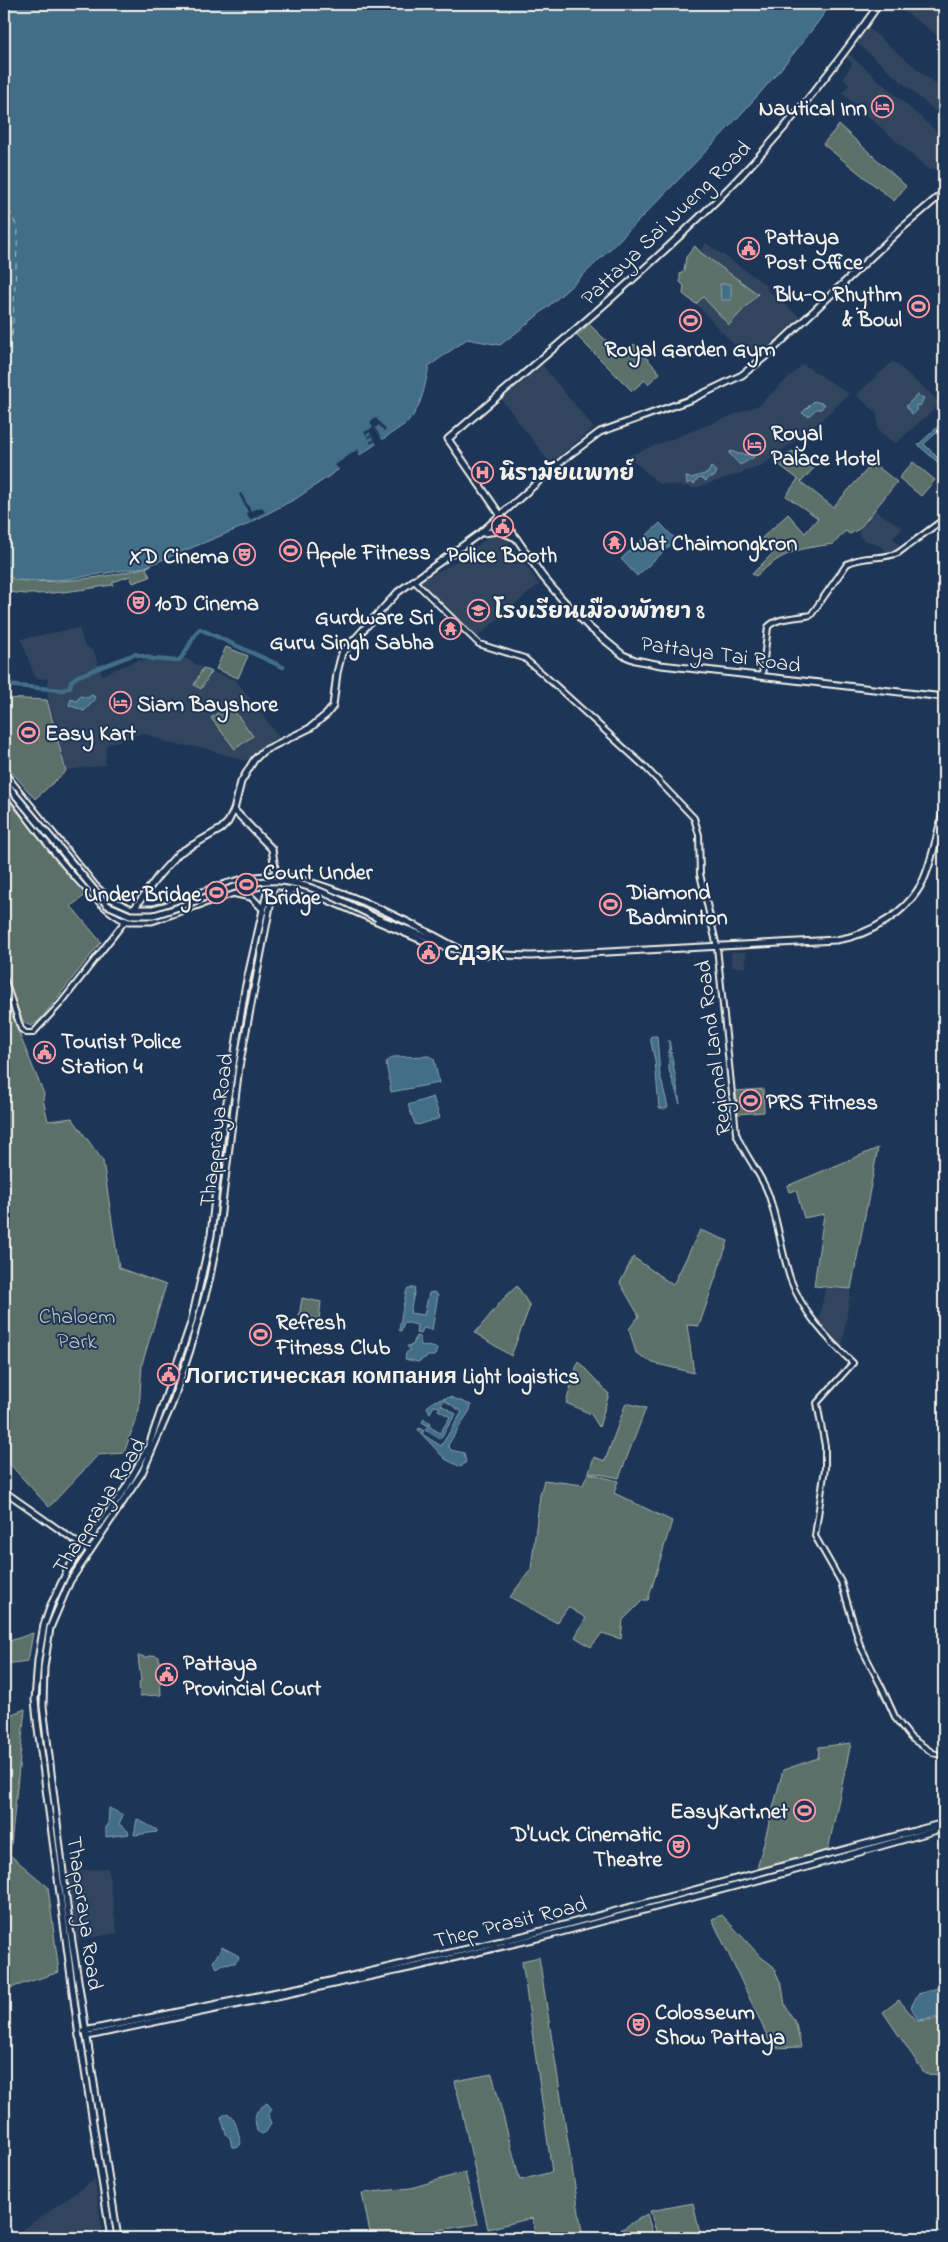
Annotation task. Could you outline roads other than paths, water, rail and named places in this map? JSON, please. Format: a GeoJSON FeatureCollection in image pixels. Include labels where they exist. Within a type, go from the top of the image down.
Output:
{"type":"FeatureCollection","features":[{"type":"Feature","properties":{"kind":"main road","name":"Pattaya Sai Nueng Road"},"geometry":{"type":"LineString","coordinates":[[448,439],[614,298],[715,202],[779,132],[845,50],[879,4]]}},
{"type":"Feature","properties":{"kind":"main road"},"geometry":{"type":"LineString","coordinates":[[125,921],[179,853],[221,829],[230,819],[241,782],[254,760],[263,751],[310,728],[327,714],[333,706],[337,672],[342,653],[395,595],[413,580],[446,559],[479,534],[564,459],[600,432],[699,396],[742,375],[766,356],[902,228],[944,192]]}},
{"type":"Feature","properties":{"kind":"main road","name":"Pattaya Tai Road"},"geometry":{"type":"LineString","coordinates":[[448,439],[500,516],[561,598],[590,628],[623,655],[653,664],[944,697]]}},
{"type":"Feature","properties":{"kind":"main road"},"geometry":{"type":"LineString","coordinates":[[479,534],[499,531],[516,538]]}},
{"type":"Feature","properties":{"kind":"main road"},"geometry":{"type":"LineString","coordinates":[[4,780],[102,900],[122,913],[138,916],[153,915],[253,883],[279,881],[314,889],[377,918],[464,952]]}},
{"type":"Feature","properties":{"kind":"main road","name":"Thappraya Road"},"geometry":{"type":"LineString","coordinates":[[111,2236],[79,2036],[44,1773],[36,1700],[37,1668],[44,1625],[63,1578],[82,1546],[137,1469],[148,1448],[177,1370],[196,1304],[211,1235],[223,1130],[245,989],[262,925],[271,900],[273,875],[272,849],[234,810]]}},
{"type":"Feature","properties":{"kind":"main road"},"geometry":{"type":"LineString","coordinates":[[125,921],[152,921],[236,893],[272,886],[309,892],[402,933],[464,952],[492,956],[531,956],[836,940],[856,937],[879,925],[902,908],[922,881],[944,810]]}},
{"type":"Feature","properties":{"kind":"main road"},"geometry":{"type":"LineString","coordinates":[[133,909],[154,909],[234,882],[273,875],[298,878],[431,933],[464,952]]}},
{"type":"Feature","properties":{"kind":"main road"},"geometry":{"type":"LineString","coordinates":[[234,882],[238,886],[236,893]]}},
{"type":"Feature","properties":{"kind":"main road"},"geometry":{"type":"LineString","coordinates":[[309,892],[308,887],[313,883]]}},
{"type":"Feature","properties":{"kind":"main road","name":"Thappraya Road"},"geometry":{"type":"LineString","coordinates":[[118,2238],[69,1922],[50,1772],[43,1700],[44,1668],[50,1628],[70,1581],[88,1550],[142,1473],[154,1450],[180,1380],[204,1297],[222,1214],[229,1131],[263,909],[272,886]]}},
{"type":"Feature","properties":{"kind":"main road"},"geometry":{"type":"LineString","coordinates":[[271,900],[283,892],[295,889]]}},
{"type":"Feature","properties":{"kind":"main road"},"geometry":{"type":"LineString","coordinates":[[236,893],[251,897],[263,909]]}},
{"type":"Feature","properties":{"kind":"main road"},"geometry":{"type":"LineString","coordinates":[[144,895],[143,902],[154,909]]}},
{"type":"Feature","properties":{"kind":"main road"},"geometry":{"type":"LineString","coordinates":[[164,906],[161,912],[166,916]]}},
{"type":"Feature","properties":{"kind":"main road"},"geometry":{"type":"LineString","coordinates":[[223,1130],[229,1131]]}},
{"type":"Feature","properties":{"kind":"main road","name":"Thep Prasit Road"},"geometry":{"type":"LineString","coordinates":[[79,2036],[317,1984],[523,1936],[944,1823]]}},
{"type":"Feature","properties":{"kind":"main road","name":"Thep Prasit Road"},"geometry":{"type":"LineString","coordinates":[[87,2033],[401,1970],[554,1934],[807,1867],[944,1828]]}},
{"type":"Feature","properties":{"kind":"street"},"geometry":{"type":"LineString","coordinates":[[762,675],[768,627],[770,624],[811,616],[847,564],[853,560],[898,554],[944,519]]}},
{"type":"Feature","properties":{"kind":"street"},"geometry":{"type":"LineString","coordinates":[[413,580],[479,644],[524,658],[543,674],[646,768],[694,818],[699,835],[700,874],[717,947]]}},
{"type":"Feature","properties":{"kind":"street"},"geometry":{"type":"LineString","coordinates":[[4,772],[96,886],[110,899],[133,909]]}},
{"type":"Feature","properties":{"kind":"street"},"geometry":{"type":"LineString","coordinates":[[4,788],[90,893],[111,913],[125,921],[61,1003],[33,1033],[26,1033],[21,1029],[4,978]]}},
{"type":"Feature","properties":{"kind":"street"},"geometry":{"type":"LineString","coordinates":[[90,893],[95,891],[96,886]]}},
{"type":"Feature","properties":{"kind":"street","name":"Regional Land Road"},"geometry":{"type":"LineString","coordinates":[[717,947],[736,1132],[746,1156],[768,1192],[792,1281],[803,1304],[825,1337],[853,1363],[817,1403],[825,1446],[825,1468],[816,1536],[841,1582],[860,1645],[896,1719],[911,1738],[933,1753],[944,1756]]}},
{"type":"Feature","properties":{"kind":"street"},"geometry":{"type":"LineString","coordinates":[[4,1491],[88,1550]]}},
{"type":"Feature","properties":{"kind":"street"},"geometry":{"type":"LineString","coordinates":[[63,1578],[70,1581]]}},
{"type":"Feature","properties":{"kind":"street"},"geometry":{"type":"LineString","coordinates":[[38,1660],[46,1660]]}},
{"type":"Feature","properties":{"kind":"street"},"geometry":{"type":"LineString","coordinates":[[37,1668],[44,1668]]}},
{"type":"Feature","properties":{"kind":"street"},"geometry":{"type":"LineString","coordinates":[[44,1773],[50,1772]]}},
{"type":"Feature","properties":{"kind":"street"},"geometry":{"type":"LineString","coordinates":[[111,2236],[117,2232]]}},
{"type":"Feature","properties":{"kind":"waterway"},"geometry":{"type":"LineString","coordinates":[[4,685],[63,690],[70,687],[71,681],[78,676],[135,654],[153,659],[178,661],[200,629],[283,667]]}},
{"type":"Feature","properties":{"kind":"place","name":"Nautical Inn"},"geometry":{"type":"Point","coordinates":[883,107]}},
{"type":"Feature","properties":{"kind":"place","name":"Pattaya Post Office"},"geometry":{"type":"Point","coordinates":[749,249]}},
{"type":"Feature","properties":{"kind":"place","name":"Blu-O Rhythm & Bowl"},"geometry":{"type":"Point","coordinates":[918,306]}},
{"type":"Feature","properties":{"kind":"place","name":"Royal Garden Gym"},"geometry":{"type":"Point","coordinates":[690,321]}},
{"type":"Feature","properties":{"kind":"place","name":"Royal Palace Hotel"},"geometry":{"type":"Point","coordinates":[755,445]}},
{"type":"Feature","properties":{"kind":"place","name":"นิรามัยแพทย์"},"geometry":{"type":"Point","coordinates":[483,472]}},
{"type":"Feature","properties":{"kind":"place","name":"Police Booth"},"geometry":{"type":"Point","coordinates":[502,527]}},
{"type":"Feature","properties":{"kind":"place","name":"Wat Chaimongkron"},"geometry":{"type":"Point","coordinates":[614,542]}},
{"type":"Feature","properties":{"kind":"place","name":"Apple Fitness"},"geometry":{"type":"Point","coordinates":[290,551]}},
{"type":"Feature","properties":{"kind":"place","name":"XD Cinema"},"geometry":{"type":"Point","coordinates":[245,555]}},
{"type":"Feature","properties":{"kind":"place","name":"10D Cinema"},"geometry":{"type":"Point","coordinates":[139,602]}},
{"type":"Feature","properties":{"kind":"place","name":"โรงเรียนเมืองพัทยา 8"},"geometry":{"type":"Point","coordinates":[478,610]}},
{"type":"Feature","properties":{"kind":"place","name":"Gurdware Sri Guru Singh Sabha"},"geometry":{"type":"Point","coordinates":[450,629]}},
{"type":"Feature","properties":{"kind":"place","name":"Siam Bayshore"},"geometry":{"type":"Point","coordinates":[121,703]}},
{"type":"Feature","properties":{"kind":"place","name":"Easy Kart"},"geometry":{"type":"Point","coordinates":[29,732]}},
{"type":"Feature","properties":{"kind":"place","name":"Court Under Bridge"},"geometry":{"type":"Point","coordinates":[247,884]}},
{"type":"Feature","properties":{"kind":"place","name":"Under Bridge"},"geometry":{"type":"Point","coordinates":[217,893]}},
{"type":"Feature","properties":{"kind":"place","name":"Diamond Badminton"},"geometry":{"type":"Point","coordinates":[611,904]}},
{"type":"Feature","properties":{"kind":"place","name":"СДЭК"},"geometry":{"type":"Point","coordinates":[428,952]}},
{"type":"Feature","properties":{"kind":"place","name":"Tourist Police Station 4"},"geometry":{"type":"Point","coordinates":[45,1053]}},
{"type":"Feature","properties":{"kind":"place","name":"PRS Fitness"},"geometry":{"type":"Point","coordinates":[750,1101]}},
{"type":"Feature","properties":{"kind":"place","name":"Refresh Fitness Club"},"geometry":{"type":"Point","coordinates":[260,1334]}},
{"type":"Feature","properties":{"kind":"place","name":"Логистическая компания Light logistics"},"geometry":{"type":"Point","coordinates":[169,1375]}},
{"type":"Feature","properties":{"kind":"place","name":"Pattaya Provincial Court"},"geometry":{"type":"Point","coordinates":[167,1675]}},
{"type":"Feature","properties":{"kind":"place","name":"EasyKart.net"},"geometry":{"type":"Point","coordinates":[804,1810]}},
{"type":"Feature","properties":{"kind":"place","name":"D'Luck Cinematic Theatre"},"geometry":{"type":"Point","coordinates":[678,1846]}},
{"type":"Feature","properties":{"kind":"place","name":"Colosseum Show Pattaya"},"geometry":{"type":"Point","coordinates":[639,2024]}},
{"type":"Feature","properties":{"kind":"park label","name":"Chaloem Park"},"geometry":{"type":"Point","coordinates":[77,1328]}}]}
